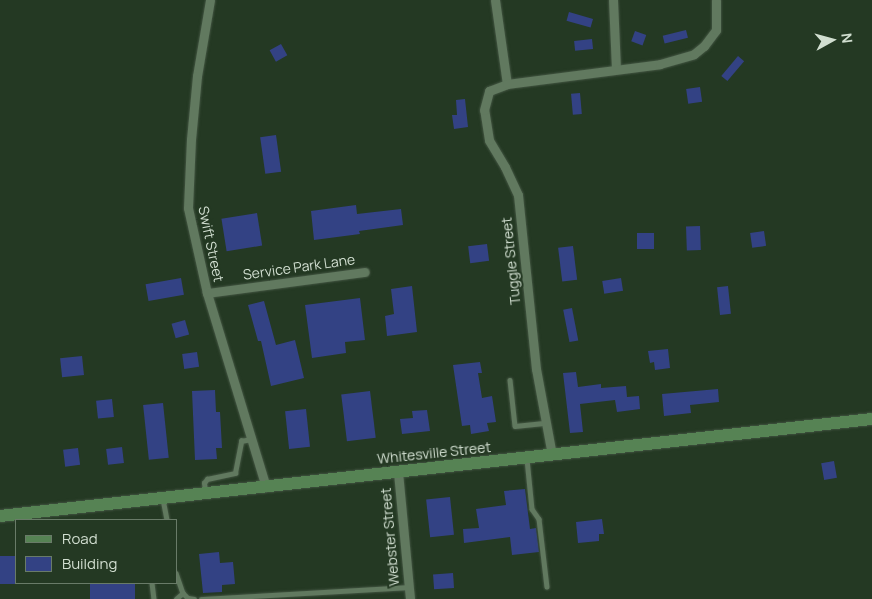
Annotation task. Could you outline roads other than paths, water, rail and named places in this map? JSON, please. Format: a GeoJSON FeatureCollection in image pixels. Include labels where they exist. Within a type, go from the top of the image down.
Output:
{"type":"FeatureCollection","features":[{"type":"Feature","properties":{"kind":"main road","name":"Whitesville Street"},"geometry":{"type":"LineString","coordinates":[[0,516],[872,419]]}},
{"type":"Feature","properties":{"kind":"street","name":"Swift Street"},"geometry":{"type":"LineString","coordinates":[[210,0],[197,76],[191,139],[188,208],[207,293],[266,486]]}},
{"type":"Feature","properties":{"kind":"street"},"geometry":{"type":"LineString","coordinates":[[496,0],[507,84]]}},
{"type":"Feature","properties":{"kind":"street"},"geometry":{"type":"LineString","coordinates":[[612,0],[616,69]]}},
{"type":"Feature","properties":{"kind":"street","name":"Tuggle Street"},"geometry":{"type":"LineString","coordinates":[[552,455],[536,369],[518,195],[505,167],[489,140],[484,110],[489,91],[507,84],[660,64],[694,54],[704,46],[716,30],[716,0]]}},
{"type":"Feature","properties":{"kind":"street","name":"Service Park Lane"},"geometry":{"type":"LineString","coordinates":[[207,293],[365,272]]}},
{"type":"Feature","properties":{"kind":"street","name":"Webster Street"},"geometry":{"type":"LineString","coordinates":[[398,472],[410,599]]}},
{"type":"Feature","properties":{"kind":"lane"},"geometry":{"type":"LineString","coordinates":[[510,380],[515,426],[546,423]]}},
{"type":"Feature","properties":{"kind":"lane"},"geometry":{"type":"LineString","coordinates":[[205,493],[204,483],[207,479],[235,472],[241,441],[251,439]]}},
{"type":"Feature","properties":{"kind":"lane"},"geometry":{"type":"LineString","coordinates":[[527,458],[532,509],[539,519],[547,587]]}},
{"type":"Feature","properties":{"kind":"lane"},"geometry":{"type":"LineString","coordinates":[[163,498],[167,519]]}},
{"type":"Feature","properties":{"kind":"lane"},"geometry":{"type":"LineString","coordinates":[[178,579],[183,593],[188,598],[194,599]]}},
{"type":"Feature","properties":{"kind":"lane"},"geometry":{"type":"LineString","coordinates":[[152,584],[154,599]]}},
{"type":"Feature","properties":{"kind":"lane"},"geometry":{"type":"LineString","coordinates":[[202,599],[408,587]]}},
{"type":"Feature","properties":{"kind":"lane"},"geometry":{"type":"LineString","coordinates":[[176,599],[183,593]]}},
{"type":"Feature","properties":{"kind":"lane"},"geometry":{"type":"LineString","coordinates":[[180,599],[183,593]]}}]}
